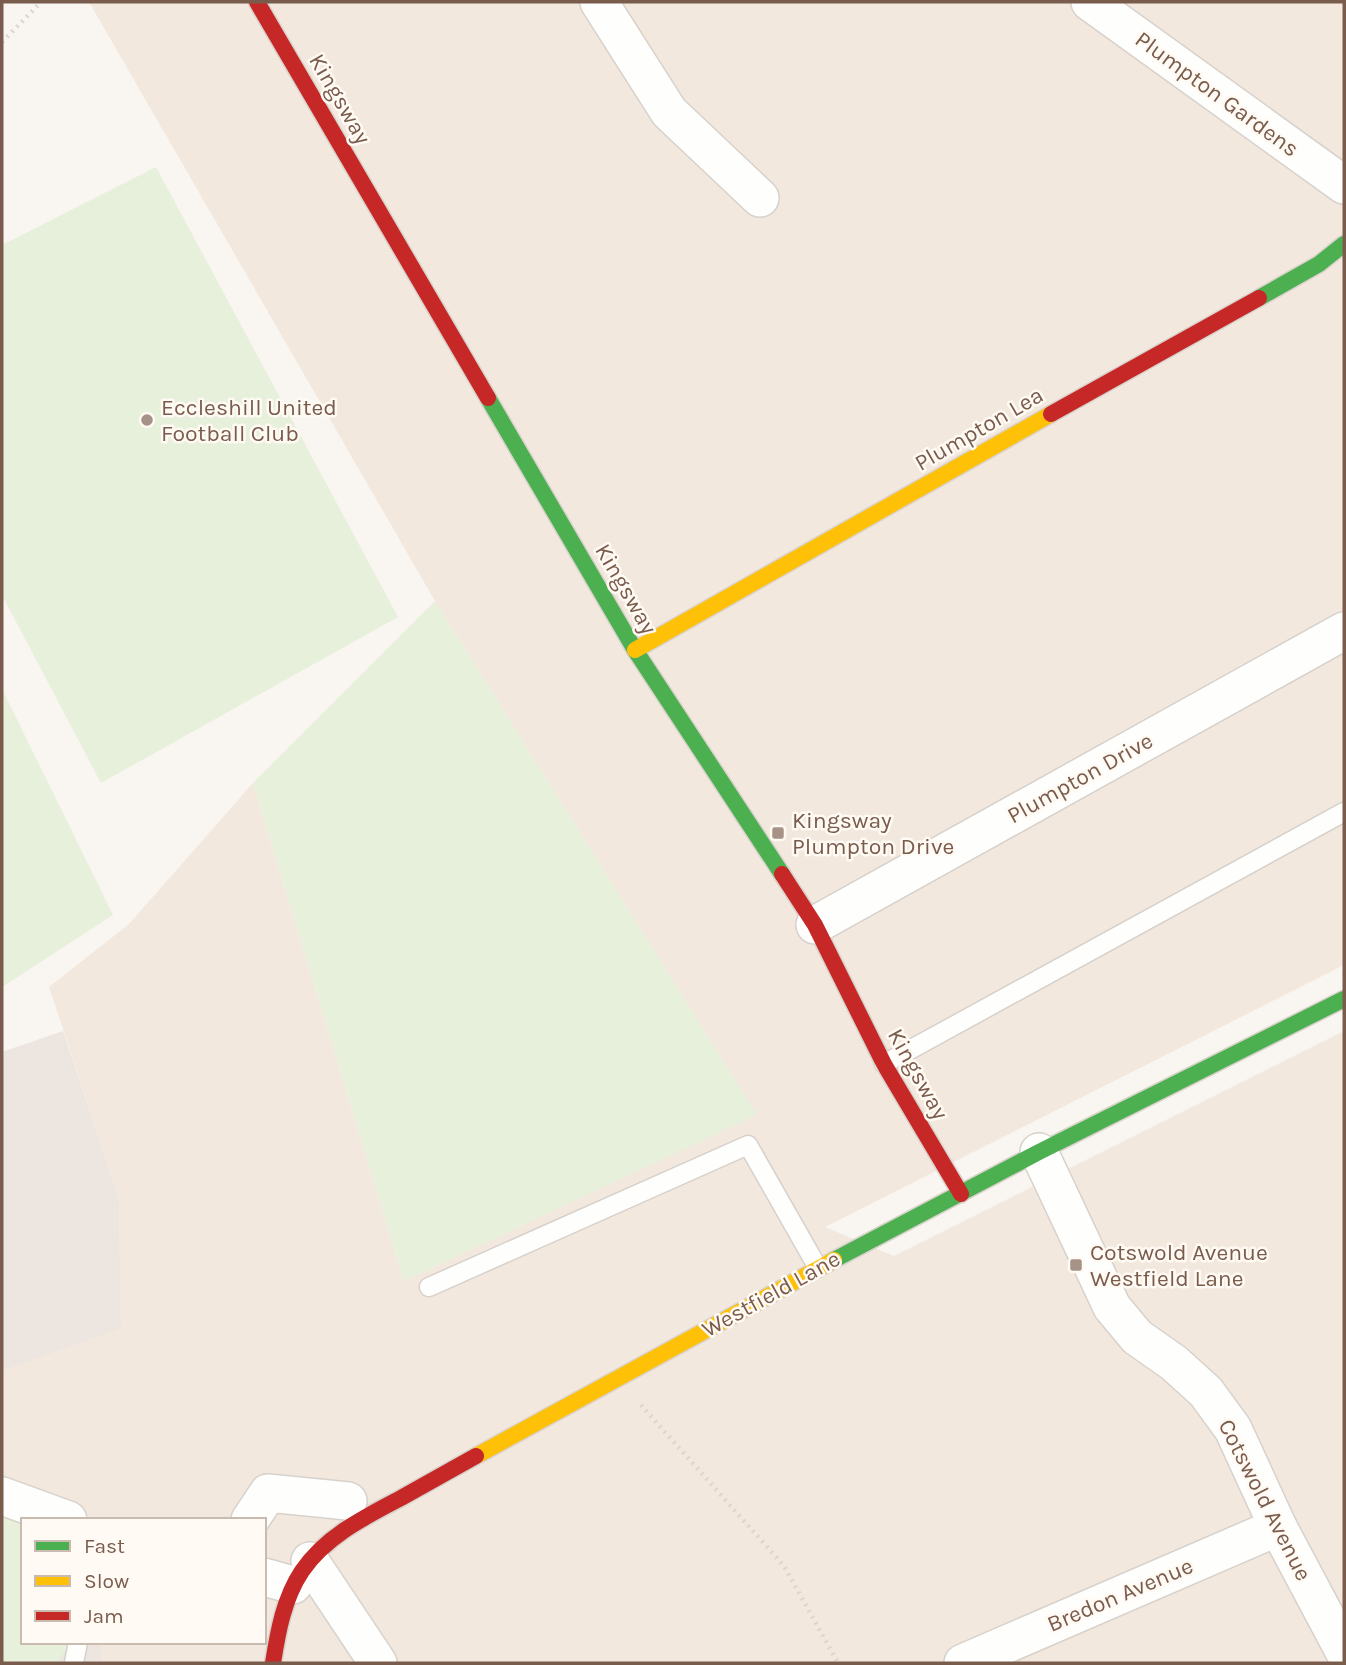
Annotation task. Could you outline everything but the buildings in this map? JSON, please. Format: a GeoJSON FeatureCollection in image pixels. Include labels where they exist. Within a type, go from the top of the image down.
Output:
{"type":"FeatureCollection","features":[{"type":"Feature","properties":{"kind":"street","name":"Kingsway"},"geometry":{"type":"LineString","coordinates":[[257,2],[635,650],[816,925],[884,1064],[961,1194]]}},
{"type":"Feature","properties":{"kind":"street"},"geometry":{"type":"LineString","coordinates":[[599,2],[669,112],[760,198]]}},
{"type":"Feature","properties":{"kind":"street","name":"Plumpton Gardens"},"geometry":{"type":"LineString","coordinates":[[1090,2],[1344,186]]}},
{"type":"Feature","properties":{"kind":"street","name":"Plumpton Lea"},"geometry":{"type":"LineString","coordinates":[[635,650],[1319,264],[1344,244]]}},
{"type":"Feature","properties":{"kind":"street","name":"Plumpton Drive"},"geometry":{"type":"LineString","coordinates":[[816,925],[1344,631]]}},
{"type":"Feature","properties":{"kind":"street","name":"Westfield Lane"},"geometry":{"type":"LineString","coordinates":[[289,1574],[349,1526],[818,1268],[1039,1152],[1344,999]]}},
{"type":"Feature","properties":{"kind":"street","name":"Cotswold Avenue"},"geometry":{"type":"LineString","coordinates":[[1039,1152],[1112,1307],[1137,1337],[1174,1363],[1206,1392],[1233,1429],[1278,1527],[1344,1651]]}},
{"type":"Feature","properties":{"kind":"street"},"geometry":{"type":"LineString","coordinates":[[251,1518],[268,1493],[348,1501]]}},
{"type":"Feature","properties":{"kind":"street"},"geometry":{"type":"LineString","coordinates":[[2,1496],[62,1518]]}},
{"type":"Feature","properties":{"kind":"street","name":"Bredon Avenue"},"geometry":{"type":"LineString","coordinates":[[963,1663],[1278,1527]]}},
{"type":"Feature","properties":{"kind":"street"},"geometry":{"type":"LineString","coordinates":[[273,1663],[289,1574]]}},
{"type":"Feature","properties":{"kind":"street"},"geometry":{"type":"LineString","coordinates":[[289,1574],[378,1663]]}},
{"type":"Feature","properties":{"kind":"lane"},"geometry":{"type":"LineString","coordinates":[[884,1064],[1344,812]]}},
{"type":"Feature","properties":{"kind":"lane"},"geometry":{"type":"LineString","coordinates":[[429,1287],[747,1145],[818,1268]]}},
{"type":"Feature","properties":{"kind":"lane"},"geometry":{"type":"LineString","coordinates":[[74,1663],[78,1644]]}},
{"type":"Feature","properties":{"kind":"path"},"geometry":{"type":"LineString","coordinates":[[2,42],[41,2]]}},
{"type":"Feature","properties":{"kind":"path"},"geometry":{"type":"LineString","coordinates":[[617,1379],[784,1566],[838,1663]]}},
{"type":"Feature","properties":{"kind":"shaded area"},"geometry":{"type":"Polygon","coordinates":[[[89,2],[1344,2],[1344,965],[825,1227],[894,1256],[1344,1031],[1344,1663],[101,1663],[101,1644],[266,1644],[266,1518],[24,1518],[2,1511],[2,1371],[121,1327],[119,1198],[49,987],[129,924],[253,783],[404,1281],[756,1114],[435,601],[89,2]]]}},
{"type":"Feature","properties":{"kind":"shaded area"},"geometry":{"type":"Polygon","coordinates":[[[63,1031],[119,1198],[121,1328],[2,1371],[2,1052],[63,1031]]]}},
{"type":"Feature","properties":{"kind":"shaded area"},"geometry":{"type":"Polygon","coordinates":[[[69,1644],[101,1644],[101,1663],[57,1663],[69,1644]]]}},
{"type":"Feature","properties":{"kind":"green space","name":"Eccleshill United Football Club"},"geometry":{"type":"Polygon","coordinates":[[[156,167],[398,617],[101,783],[2,595],[2,245],[156,167]]]}},
{"type":"Feature","properties":{"kind":"green space"},"geometry":{"type":"Polygon","coordinates":[[[435,601],[757,1115],[404,1281],[253,783],[435,601]]]}},
{"type":"Feature","properties":{"kind":"green space"},"geometry":{"type":"Polygon","coordinates":[[[2,689],[113,915],[2,987],[2,689]]]}},
{"type":"Feature","properties":{"kind":"green space"},"geometry":{"type":"Polygon","coordinates":[[[2,1511],[21,1519],[21,1644],[69,1644],[57,1663],[2,1663],[2,1511]]]}},
{"type":"Feature","properties":{"kind":"traffic: fast"},"geometry":{"type":"LineString","coordinates":[[1259,298],[1319,264],[1344,244]]}},
{"type":"Feature","properties":{"kind":"traffic: fast"},"geometry":{"type":"LineString","coordinates":[[488,398],[635,650],[782,874]]}},
{"type":"Feature","properties":{"kind":"traffic: fast"},"geometry":{"type":"LineString","coordinates":[[834,1260],[1039,1152],[1344,999]]}},
{"type":"Feature","properties":{"kind":"traffic: slow"},"geometry":{"type":"LineString","coordinates":[[635,650],[1051,414]]}},
{"type":"Feature","properties":{"kind":"traffic: slow"},"geometry":{"type":"LineString","coordinates":[[476,1456],[834,1260]]}},
{"type":"Feature","properties":{"kind":"traffic: jam"},"geometry":{"type":"LineString","coordinates":[[257,2],[488,398]]}},
{"type":"Feature","properties":{"kind":"traffic: jam"},"geometry":{"type":"LineString","coordinates":[[1051,414],[1259,298]]}},
{"type":"Feature","properties":{"kind":"traffic: jam"},"geometry":{"type":"LineString","coordinates":[[782,874],[815,925],[884,1064],[961,1194]]}},
{"type":"Feature","properties":{"kind":"traffic: jam"},"geometry":{"type":"LineString","coordinates":[[273,1663],[286,1604],[296,1581],[312,1559],[334,1538],[360,1520],[476,1456]]}},
{"type":"Feature","properties":{"kind":"place","name":"Eccleshill United Football Club"},"geometry":{"type":"Point","coordinates":[147,420]}},
{"type":"Feature","properties":{"kind":"place","name":"Kingsway Plumpton Drive"},"geometry":{"type":"Point","coordinates":[778,833]}},
{"type":"Feature","properties":{"kind":"place","name":"Cotswold Avenue Westfield Lane"},"geometry":{"type":"Point","coordinates":[1076,1265]}}]}
